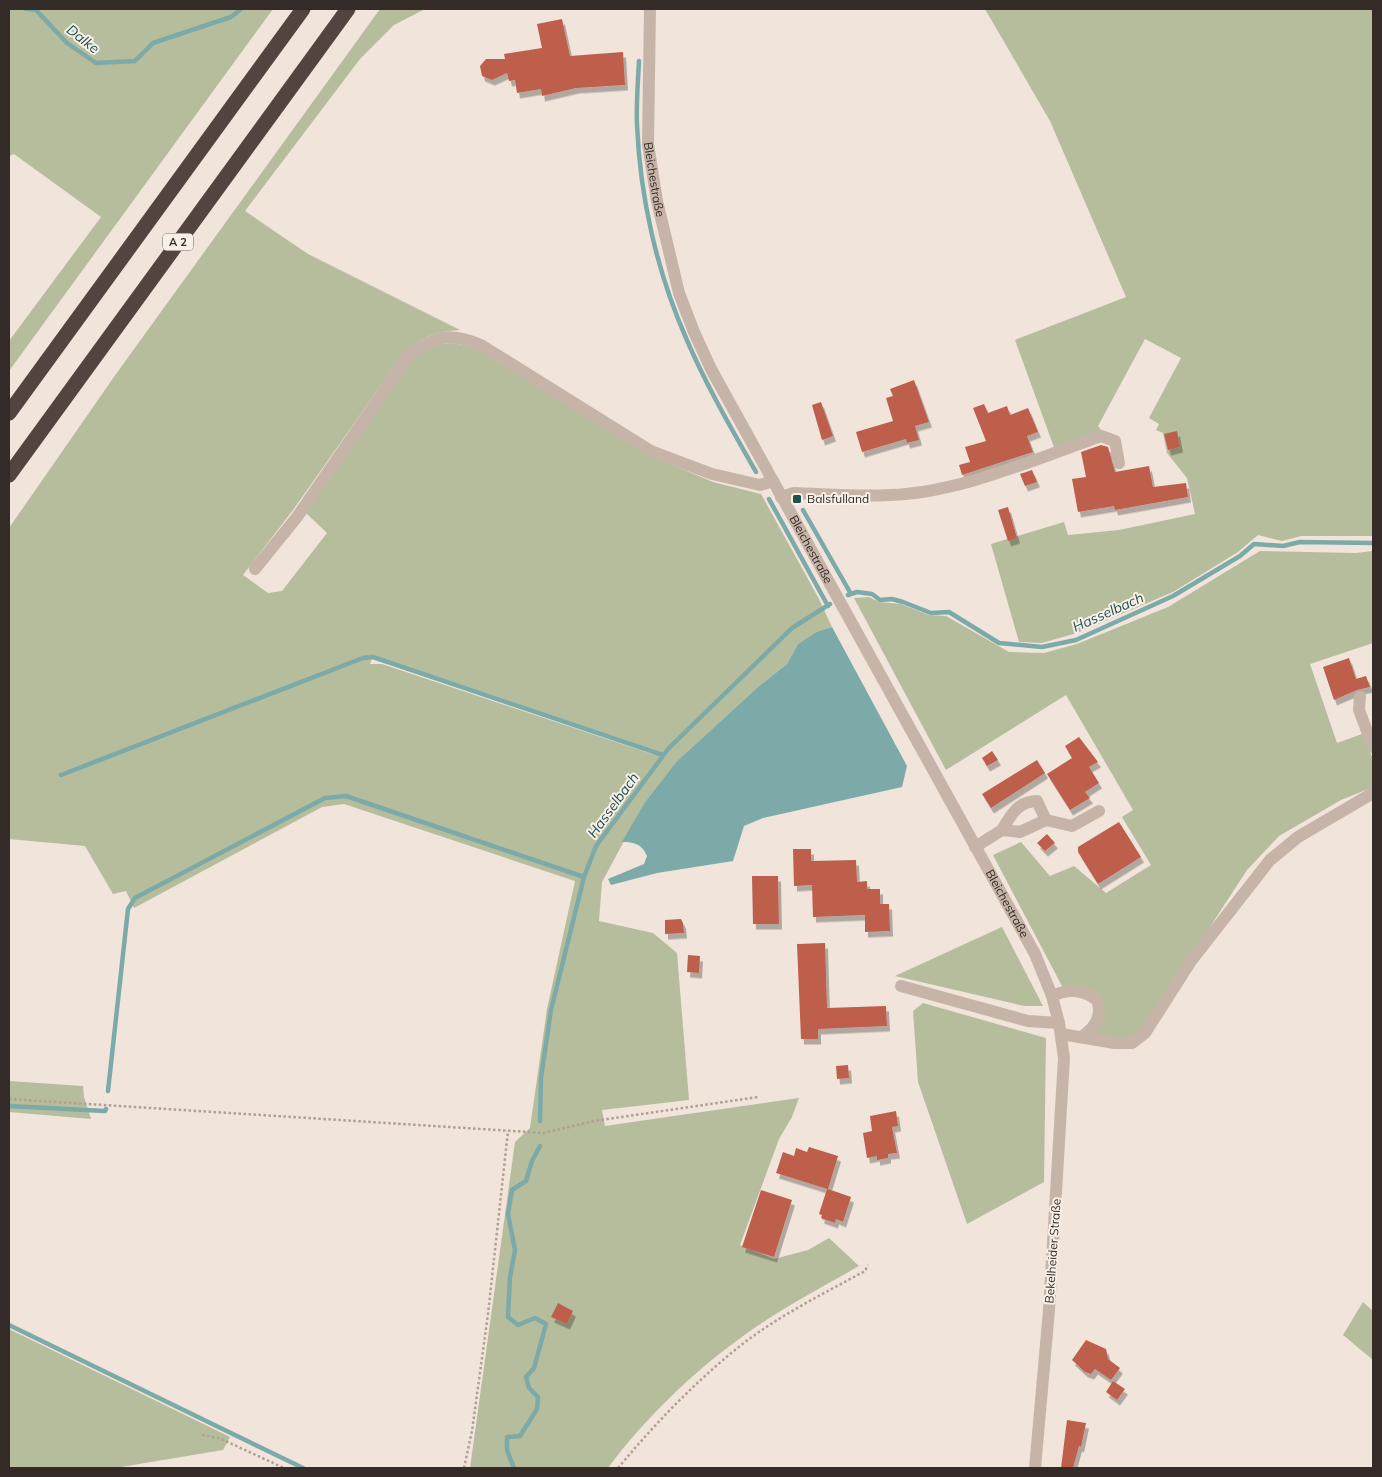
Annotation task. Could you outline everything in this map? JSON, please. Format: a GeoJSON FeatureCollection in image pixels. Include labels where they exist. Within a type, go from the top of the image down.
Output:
{"type":"FeatureCollection","features":[{"type":"Feature","properties":{"kind":"highway"},"geometry":{"type":"LineString","coordinates":[[9,413],[303,9]]}},
{"type":"Feature","properties":{"kind":"highway","name":"A 2"},"geometry":{"type":"LineString","coordinates":[[9,475],[348,9]]}},
{"type":"Feature","properties":{"kind":"street","name":"Bleichestraße"},"geometry":{"type":"LineString","coordinates":[[650,9],[648,144],[667,247],[680,293],[694,332],[711,369],[1035,954],[1052,996],[1060,1028]]}},
{"type":"Feature","properties":{"kind":"street"},"geometry":{"type":"LineString","coordinates":[[255,569],[298,517],[409,355],[427,342],[438,338],[465,339],[481,345],[651,451],[712,474],[760,485],[773,481]]}},
{"type":"Feature","properties":{"kind":"street"},"geometry":{"type":"LineString","coordinates":[[781,496],[794,493],[890,496],[921,492],[971,480],[1101,436],[1115,441],[1119,463]]}},
{"type":"Feature","properties":{"kind":"street"},"geometry":{"type":"LineString","coordinates":[[1360,697],[1359,710],[1373,747]]}},
{"type":"Feature","properties":{"kind":"street"},"geometry":{"type":"LineString","coordinates":[[901,986],[1060,1028],[1081,1037],[1115,1043],[1132,1043],[1145,1033],[1192,961],[1270,860],[1298,837],[1330,816],[1373,793]]}},
{"type":"Feature","properties":{"kind":"street"},"geometry":{"type":"LineString","coordinates":[[975,847],[1002,830],[1014,810],[1026,801],[1037,801],[1046,820]]}},
{"type":"Feature","properties":{"kind":"street"},"geometry":{"type":"LineString","coordinates":[[1002,830],[1020,832],[1046,820],[1072,826],[1099,811]]}},
{"type":"Feature","properties":{"kind":"street"},"geometry":{"type":"LineString","coordinates":[[1052,996],[1070,991],[1083,992],[1097,1000],[1099,1011],[1096,1023],[1089,1032],[1081,1037]]}},
{"type":"Feature","properties":{"kind":"street","name":"Bekelheider Straße"},"geometry":{"type":"LineString","coordinates":[[1035,1468],[1057,1192],[1064,1058],[1060,1028]]}},
{"type":"Feature","properties":{"kind":"path"},"geometry":{"type":"LineString","coordinates":[[9,1098],[544,1133],[594,1121],[758,1097]]}},
{"type":"Feature","properties":{"kind":"path"},"geometry":{"type":"LineString","coordinates":[[464,1468],[472,1431],[487,1323],[508,1131]]}},
{"type":"Feature","properties":{"kind":"path"},"geometry":{"type":"LineString","coordinates":[[618,1468],[660,1418],[736,1349],[794,1310],[865,1271],[868,1265]]}},
{"type":"Feature","properties":{"kind":"path"},"geometry":{"type":"LineString","coordinates":[[202,1435],[219,1438],[284,1468]]}},
{"type":"Feature","properties":{"kind":"green space"},"geometry":{"type":"Polygon","coordinates":[[[9,9],[273,9],[9,371],[9,341],[101,217],[14,154],[9,156],[9,9]]]}},
{"type":"Feature","properties":{"kind":"green space"},"geometry":{"type":"Polygon","coordinates":[[[380,9],[425,9],[394,25],[360,59],[245,211],[308,254],[460,330],[429,336],[403,354],[293,510],[243,575],[268,593],[282,591],[327,533],[306,513],[412,359],[429,348],[452,343],[479,350],[651,456],[713,482],[761,494],[819,599],[832,627],[816,632],[798,644],[787,664],[759,686],[676,762],[645,802],[602,882],[599,921],[653,933],[677,953],[689,1100],[602,1110],[605,1126],[799,1098],[792,1117],[779,1139],[740,1245],[774,1259],[808,1250],[829,1238],[859,1266],[780,1312],[718,1355],[667,1400],[635,1434],[608,1468],[470,1468],[515,1142],[530,1128],[547,1009],[575,881],[344,804],[322,807],[134,908],[126,891],[113,894],[85,846],[9,839],[9,528],[116,374],[380,9]],[[373,655],[370,664],[382,664],[652,754],[655,750],[373,655]]]}},
{"type":"Feature","properties":{"kind":"green space"},"geometry":{"type":"Polygon","coordinates":[[[985,9],[1373,9],[1373,536],[1301,536],[1282,541],[1258,535],[1238,552],[1173,592],[1077,633],[1042,643],[1019,642],[991,544],[1064,522],[1068,535],[1119,530],[1195,514],[1187,478],[1167,453],[1163,433],[1156,430],[1159,424],[1149,418],[1181,358],[1145,339],[1098,426],[1103,432],[1055,450],[1015,340],[1126,297],[1050,121],[985,9]]]}},
{"type":"Feature","properties":{"kind":"green space"},"geometry":{"type":"Polygon","coordinates":[[[1260,551],[1356,553],[1373,551],[1373,643],[1310,664],[1337,743],[1362,734],[1373,759],[1373,787],[1341,800],[1279,836],[1247,870],[1143,1030],[1131,1038],[1091,1036],[1097,993],[1085,987],[1062,986],[993,855],[1021,842],[1050,876],[1074,866],[1106,893],[1151,865],[1122,817],[1133,810],[1066,695],[946,770],[854,598],[869,597],[879,602],[901,604],[929,615],[946,616],[1009,652],[1044,653],[1077,644],[1168,607],[1260,551]]]}},
{"type":"Feature","properties":{"kind":"green space"},"geometry":{"type":"Polygon","coordinates":[[[1002,927],[1043,1006],[1024,1006],[895,976],[1002,927]]]}},
{"type":"Feature","properties":{"kind":"green space"},"geometry":{"type":"Polygon","coordinates":[[[923,1003],[1046,1038],[1044,1182],[967,1224],[918,1082],[913,1011],[923,1003]]]}},
{"type":"Feature","properties":{"kind":"green space"},"geometry":{"type":"Polygon","coordinates":[[[9,1081],[83,1086],[84,1097],[91,1119],[9,1112],[9,1081]]]}},
{"type":"Feature","properties":{"kind":"green space"},"geometry":{"type":"Polygon","coordinates":[[[1363,1302],[1373,1311],[1373,1360],[1343,1335],[1363,1302]]]}},
{"type":"Feature","properties":{"kind":"green space"},"geometry":{"type":"Polygon","coordinates":[[[9,1329],[230,1437],[223,1450],[115,1468],[9,1468],[9,1329]]]}},
{"type":"Feature","properties":{"kind":"water"},"geometry":{"type":"Polygon","coordinates":[[[832,627],[907,766],[902,787],[763,818],[744,826],[733,861],[657,873],[611,885],[608,879],[644,864],[647,856],[640,846],[630,842],[622,842],[645,802],[676,762],[759,686],[787,664],[798,644],[816,632],[832,627]]]}},
{"type":"Feature","properties":{"kind":"building"},"geometry":{"type":"Polygon","coordinates":[[[562,19],[570,56],[623,52],[625,85],[576,88],[542,96],[541,89],[517,93],[515,80],[509,81],[507,73],[492,80],[482,76],[480,66],[486,59],[505,59],[504,54],[542,48],[537,24],[562,19]]]}},
{"type":"Feature","properties":{"kind":"building"},"geometry":{"type":"Polygon","coordinates":[[[914,380],[929,422],[915,426],[919,440],[907,443],[906,439],[862,452],[856,432],[893,421],[886,398],[893,396],[890,389],[914,380]]]}},
{"type":"Feature","properties":{"kind":"building"},"geometry":{"type":"Polygon","coordinates":[[[821,402],[833,436],[822,440],[812,405],[821,402]]]}},
{"type":"Feature","properties":{"kind":"building"},"geometry":{"type":"Polygon","coordinates":[[[984,404],[988,413],[1007,406],[1010,415],[1028,408],[1038,432],[1027,436],[1033,452],[962,475],[959,465],[970,462],[965,447],[986,441],[973,408],[984,404]]]}},
{"type":"Feature","properties":{"kind":"building"},"geometry":{"type":"Polygon","coordinates":[[[1177,431],[1180,447],[1168,450],[1164,434],[1177,431]]]}},
{"type":"Feature","properties":{"kind":"building"},"geometry":{"type":"Polygon","coordinates":[[[1101,445],[1108,447],[1115,472],[1149,466],[1153,487],[1186,483],[1188,497],[1115,510],[1114,506],[1078,512],[1072,479],[1086,477],[1081,452],[1101,445]]]}},
{"type":"Feature","properties":{"kind":"building"},"geometry":{"type":"Polygon","coordinates":[[[1032,470],[1037,482],[1025,486],[1020,474],[1032,470]]]}},
{"type":"Feature","properties":{"kind":"building"},"geometry":{"type":"Polygon","coordinates":[[[1008,507],[1017,538],[1008,541],[998,510],[1008,507]]]}},
{"type":"Feature","properties":{"kind":"building"},"geometry":{"type":"Polygon","coordinates":[[[1349,658],[1356,679],[1366,676],[1370,687],[1357,690],[1334,700],[1323,667],[1349,658]]]}},
{"type":"Feature","properties":{"kind":"building"},"geometry":{"type":"Polygon","coordinates":[[[1079,737],[1098,762],[1089,767],[1099,783],[1085,792],[1090,798],[1070,810],[1047,774],[1072,758],[1065,746],[1079,737]]]}},
{"type":"Feature","properties":{"kind":"building"},"geometry":{"type":"Polygon","coordinates":[[[992,751],[998,760],[987,766],[982,758],[992,751]]]}},
{"type":"Feature","properties":{"kind":"building"},"geometry":{"type":"Polygon","coordinates":[[[1037,760],[1045,773],[991,808],[982,794],[1037,760]]]}},
{"type":"Feature","properties":{"kind":"building"},"geometry":{"type":"Polygon","coordinates":[[[1119,822],[1141,857],[1098,884],[1078,852],[1078,847],[1119,822]]]}},
{"type":"Feature","properties":{"kind":"building"},"geometry":{"type":"Polygon","coordinates":[[[1047,834],[1055,843],[1045,851],[1037,843],[1047,834]]]}},
{"type":"Feature","properties":{"kind":"building"},"geometry":{"type":"Polygon","coordinates":[[[793,849],[811,849],[811,861],[856,860],[857,882],[867,881],[867,889],[880,889],[880,904],[889,904],[890,931],[865,932],[865,915],[813,917],[812,885],[794,886],[793,849]]]}},
{"type":"Feature","properties":{"kind":"building"},"geometry":{"type":"Polygon","coordinates":[[[752,876],[778,876],[779,924],[753,924],[752,876]]]}},
{"type":"Feature","properties":{"kind":"building"},"geometry":{"type":"Polygon","coordinates":[[[681,919],[684,933],[665,934],[665,920],[681,919]]]}},
{"type":"Feature","properties":{"kind":"building"},"geometry":{"type":"Polygon","coordinates":[[[825,943],[827,1008],[886,1006],[887,1026],[818,1029],[818,1039],[801,1039],[797,944],[825,943]]]}},
{"type":"Feature","properties":{"kind":"building"},"geometry":{"type":"Polygon","coordinates":[[[688,955],[700,956],[699,973],[687,972],[688,955]]]}},
{"type":"Feature","properties":{"kind":"building"},"geometry":{"type":"Polygon","coordinates":[[[848,1065],[849,1078],[837,1079],[836,1066],[848,1065]]]}},
{"type":"Feature","properties":{"kind":"building"},"geometry":{"type":"Polygon","coordinates":[[[896,1111],[898,1126],[892,1127],[897,1153],[888,1154],[888,1158],[877,1160],[877,1156],[867,1158],[863,1133],[872,1131],[870,1116],[896,1111]]]}},
{"type":"Feature","properties":{"kind":"building"},"geometry":{"type":"Polygon","coordinates":[[[809,1147],[838,1156],[828,1189],[851,1197],[843,1222],[836,1219],[835,1223],[821,1218],[822,1215],[819,1214],[827,1189],[776,1173],[783,1152],[794,1156],[796,1148],[807,1152],[809,1147]]]}},
{"type":"Feature","properties":{"kind":"building"},"geometry":{"type":"Polygon","coordinates":[[[761,1190],[792,1200],[774,1257],[742,1247],[761,1190]]]}},
{"type":"Feature","properties":{"kind":"building"},"geometry":{"type":"Polygon","coordinates":[[[558,1303],[573,1311],[567,1324],[551,1317],[558,1303]]]}},
{"type":"Feature","properties":{"kind":"building"},"geometry":{"type":"Polygon","coordinates":[[[1086,1340],[1106,1349],[1108,1359],[1120,1368],[1111,1380],[1095,1369],[1091,1374],[1085,1372],[1072,1360],[1086,1340]]]}},
{"type":"Feature","properties":{"kind":"building"},"geometry":{"type":"Polygon","coordinates":[[[1113,1381],[1125,1389],[1117,1400],[1106,1392],[1113,1381]]]}},
{"type":"Feature","properties":{"kind":"building"},"geometry":{"type":"Polygon","coordinates":[[[1067,1420],[1086,1423],[1081,1447],[1079,1446],[1073,1468],[1061,1468],[1067,1420]]]}},
{"type":"Feature","properties":{"kind":"waterway","name":"Dalke"},"geometry":{"type":"LineString","coordinates":[[26,9],[36,10],[67,43],[96,63],[135,61],[153,43],[231,17],[241,9]]}},
{"type":"Feature","properties":{"kind":"waterway"},"geometry":{"type":"LineString","coordinates":[[639,61],[637,109],[639,152],[646,207],[659,261],[676,313],[702,373],[756,472]]}},
{"type":"Feature","properties":{"kind":"waterway"},"geometry":{"type":"LineString","coordinates":[[769,499],[828,606]]}},
{"type":"Feature","properties":{"kind":"waterway"},"geometry":{"type":"LineString","coordinates":[[803,510],[851,594]]}},
{"type":"Feature","properties":{"kind":"waterway","name":"Hasselbach"},"geometry":{"type":"LineString","coordinates":[[848,595],[857,592],[872,594],[880,600],[892,599],[931,613],[949,612],[999,643],[1042,647],[1076,640],[1173,596],[1240,556],[1254,544],[1283,546],[1300,542],[1373,543]]}},
{"type":"Feature","properties":{"kind":"waterway","name":"Hasselbach"},"geometry":{"type":"LineString","coordinates":[[540,1121],[541,1078],[551,1010],[584,877],[596,846],[668,749],[792,628],[830,604]]}},
{"type":"Feature","properties":{"kind":"waterway"},"geometry":{"type":"LineString","coordinates":[[61,775],[363,658],[373,657],[663,755]]}},
{"type":"Feature","properties":{"kind":"waterway"},"geometry":{"type":"LineString","coordinates":[[108,1091],[128,909],[135,898],[325,798],[346,796],[584,877]]}},
{"type":"Feature","properties":{"kind":"waterway"},"geometry":{"type":"LineString","coordinates":[[9,1106],[105,1111],[106,1109]]}},
{"type":"Feature","properties":{"kind":"waterway","name":"Hasselbach"},"geometry":{"type":"LineString","coordinates":[[514,1468],[507,1450],[507,1437],[520,1436],[537,1409],[538,1397],[529,1388],[526,1377],[534,1368],[546,1324],[535,1318],[518,1325],[508,1317],[510,1277],[515,1250],[508,1214],[512,1190],[526,1181],[532,1161],[540,1146]]}},
{"type":"Feature","properties":{"kind":"waterway"},"geometry":{"type":"LineString","coordinates":[[9,1325],[303,1468]]}},
{"type":"Feature","properties":{"kind":"place","name":"Balsfulland"},"geometry":{"type":"Point","coordinates":[797,499]}}]}
